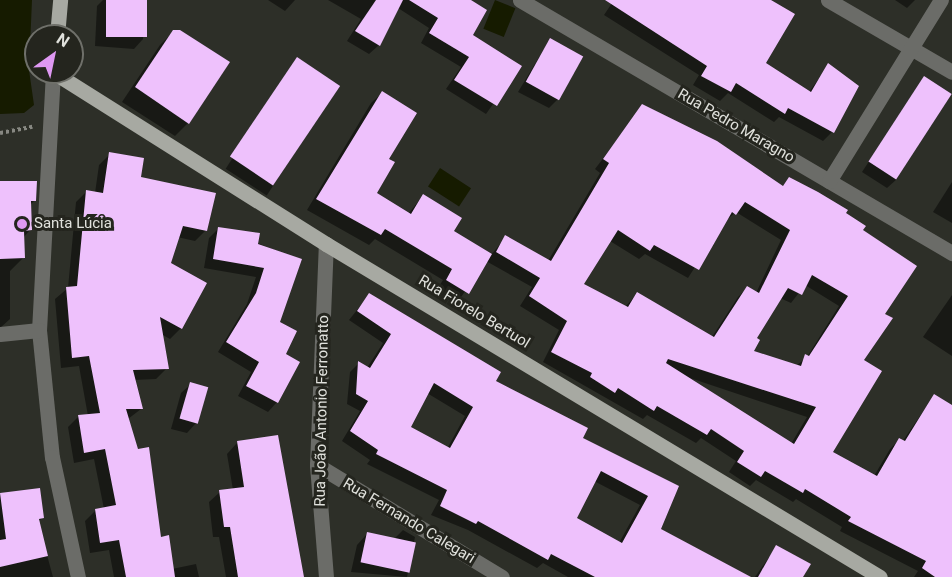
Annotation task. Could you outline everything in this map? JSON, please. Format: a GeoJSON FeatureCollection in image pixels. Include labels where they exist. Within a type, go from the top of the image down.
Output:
{"type":"FeatureCollection","features":[{"type":"Feature","properties":{"kind":"main road"},"geometry":{"type":"LineString","coordinates":[[58,24],[60,0]]}},
{"type":"Feature","properties":{"kind":"main road","name":"Rua Fiorelo Bertuol"},"geometry":{"type":"LineString","coordinates":[[72,84],[326,244],[880,577]]}},
{"type":"Feature","properties":{"kind":"street","name":"Rua Pedro Maragno"},"geometry":{"type":"LineString","coordinates":[[520,0],[952,253]]}},
{"type":"Feature","properties":{"kind":"street"},"geometry":{"type":"LineString","coordinates":[[828,0],[952,72]]}},
{"type":"Feature","properties":{"kind":"street"},"geometry":{"type":"LineString","coordinates":[[829,180],[941,0]]}},
{"type":"Feature","properties":{"kind":"street"},"geometry":{"type":"LineString","coordinates":[[52,84],[39,330],[52,457],[78,577]]}},
{"type":"Feature","properties":{"kind":"street","name":"Rua João Antonio Ferronatto"},"geometry":{"type":"LineString","coordinates":[[326,244],[317,465],[326,577]]}},
{"type":"Feature","properties":{"kind":"street"},"geometry":{"type":"LineString","coordinates":[[0,334],[39,330]]}},
{"type":"Feature","properties":{"kind":"street","name":"Rua Fernando Calegari"},"geometry":{"type":"LineString","coordinates":[[317,465],[502,577]]}},
{"type":"Feature","properties":{"kind":"path"},"geometry":{"type":"LineString","coordinates":[[0,133],[50,123]]}},
{"type":"Feature","properties":{"kind":"shaded area"},"geometry":{"type":"Polygon","coordinates":[[[0,0],[32,0],[31,24],[24,24],[24,84],[31,84],[34,105],[24,113],[0,114],[0,0]]]}},
{"type":"Feature","properties":{"kind":"shaded area"},"geometry":{"type":"Polygon","coordinates":[[[495,0],[515,8],[504,37],[483,29],[495,0]]]}},
{"type":"Feature","properties":{"kind":"shaded area"},"geometry":{"type":"Polygon","coordinates":[[[440,168],[471,188],[459,207],[428,186],[440,168]]]}},
{"type":"Feature","properties":{"kind":"building"},"geometry":{"type":"Polygon","coordinates":[[[106,0],[147,0],[147,37],[106,37],[106,0]]]}},
{"type":"Feature","properties":{"kind":"building"},"geometry":{"type":"Polygon","coordinates":[[[376,0],[403,0],[380,46],[355,31],[376,0]]]}},
{"type":"Feature","properties":{"kind":"building"},"geometry":{"type":"Polygon","coordinates":[[[409,0],[471,0],[487,10],[473,35],[522,66],[497,106],[454,80],[469,57],[429,33],[438,18],[409,0]]]}},
{"type":"Feature","properties":{"kind":"building"},"geometry":{"type":"Polygon","coordinates":[[[605,0],[771,0],[795,14],[766,63],[811,92],[828,63],[859,86],[834,133],[788,108],[785,114],[736,83],[731,92],[701,76],[707,66],[605,0]]]}},
{"type":"Feature","properties":{"kind":"building"},"geometry":{"type":"Polygon","coordinates":[[[173,30],[180,30],[230,62],[189,124],[135,87],[173,30]]]}},
{"type":"Feature","properties":{"kind":"building"},"geometry":{"type":"Polygon","coordinates":[[[550,38],[583,56],[559,100],[526,82],[550,38]]]}},
{"type":"Feature","properties":{"kind":"building"},"geometry":{"type":"Polygon","coordinates":[[[297,57],[340,86],[273,186],[230,156],[297,57]]]}},
{"type":"Feature","properties":{"kind":"building"},"geometry":{"type":"Polygon","coordinates":[[[924,76],[952,94],[896,180],[868,162],[924,76]]]}},
{"type":"Feature","properties":{"kind":"building"},"geometry":{"type":"Polygon","coordinates":[[[382,91],[417,113],[389,159],[395,162],[377,193],[411,214],[423,194],[462,218],[454,231],[492,254],[469,294],[446,280],[452,269],[385,229],[381,235],[316,199],[382,91]]]}},
{"type":"Feature","properties":{"kind":"building"},"geometry":{"type":"Polygon","coordinates":[[[642,104],[717,141],[783,186],[789,177],[818,192],[848,210],[846,213],[866,226],[863,230],[917,266],[885,314],[893,318],[864,360],[882,371],[833,452],[877,476],[899,438],[905,441],[934,394],[952,405],[952,577],[935,577],[922,568],[926,561],[848,521],[851,517],[805,489],[803,493],[765,471],[761,477],[737,462],[744,451],[711,429],[707,435],[657,406],[654,411],[618,388],[615,393],[590,377],[592,373],[551,352],[567,321],[529,296],[540,278],[496,252],[505,235],[551,261],[609,163],[603,159],[642,104]],[[745,202],[736,215],[732,212],[699,270],[654,245],[650,251],[618,230],[584,284],[628,307],[637,292],[714,337],[747,286],[759,293],[790,230],[745,202]],[[812,275],[802,295],[788,288],[757,338],[760,340],[754,351],[801,366],[805,354],[809,356],[848,296],[812,275]],[[668,359],[666,363],[794,444],[816,407],[668,359]]]}},
{"type":"Feature","properties":{"kind":"building"},"geometry":{"type":"Polygon","coordinates":[[[109,152],[144,158],[141,177],[216,193],[207,231],[183,226],[171,263],[207,283],[182,329],[160,317],[169,369],[133,370],[143,409],[126,409],[138,449],[149,447],[161,537],[169,535],[175,577],[126,577],[119,540],[100,543],[95,509],[116,505],[105,449],[84,453],[78,415],[100,413],[89,356],[72,358],[66,287],[77,286],[86,190],[103,193],[109,152]]]}},
{"type":"Feature","properties":{"kind":"building","name":"Santa Lúcia"},"geometry":{"type":"Polygon","coordinates":[[[0,181],[37,181],[36,201],[31,201],[32,230],[24,231],[25,258],[0,259],[0,181]]]}},
{"type":"Feature","properties":{"kind":"building"},"geometry":{"type":"Polygon","coordinates":[[[218,227],[260,233],[258,244],[302,259],[280,322],[297,331],[286,354],[300,362],[278,403],[246,386],[259,362],[226,342],[256,293],[264,268],[213,259],[218,227]]]}},
{"type":"Feature","properties":{"kind":"building"},"geometry":{"type":"Polygon","coordinates":[[[369,293],[501,372],[496,381],[588,428],[583,438],[679,486],[661,529],[751,577],[595,577],[551,554],[548,560],[478,521],[476,524],[440,506],[447,490],[376,454],[378,450],[350,431],[368,401],[356,394],[358,361],[370,368],[391,334],[357,311],[369,293]],[[434,383],[411,427],[450,448],[473,407],[434,383]],[[601,471],[577,518],[622,543],[648,496],[601,471]]]}},
{"type":"Feature","properties":{"kind":"building"},"geometry":{"type":"Polygon","coordinates":[[[190,382],[208,387],[198,424],[180,419],[190,382]]]}},
{"type":"Feature","properties":{"kind":"building"},"geometry":{"type":"Polygon","coordinates":[[[278,435],[304,577],[238,577],[230,527],[224,527],[219,490],[244,487],[237,441],[278,435]]]}},
{"type":"Feature","properties":{"kind":"building"},"geometry":{"type":"Polygon","coordinates":[[[40,488],[44,518],[39,519],[48,556],[0,567],[0,540],[6,539],[0,493],[40,488]]]}},
{"type":"Feature","properties":{"kind":"building"},"geometry":{"type":"Polygon","coordinates":[[[367,532],[416,542],[409,573],[361,562],[367,532]]]}},
{"type":"Feature","properties":{"kind":"building"},"geometry":{"type":"Polygon","coordinates":[[[776,545],[811,564],[803,577],[758,577],[776,545]]]}},
{"type":"Feature","properties":{"kind":"place","name":"Santa Lúcia"},"geometry":{"type":"Point","coordinates":[22,224]}}]}
